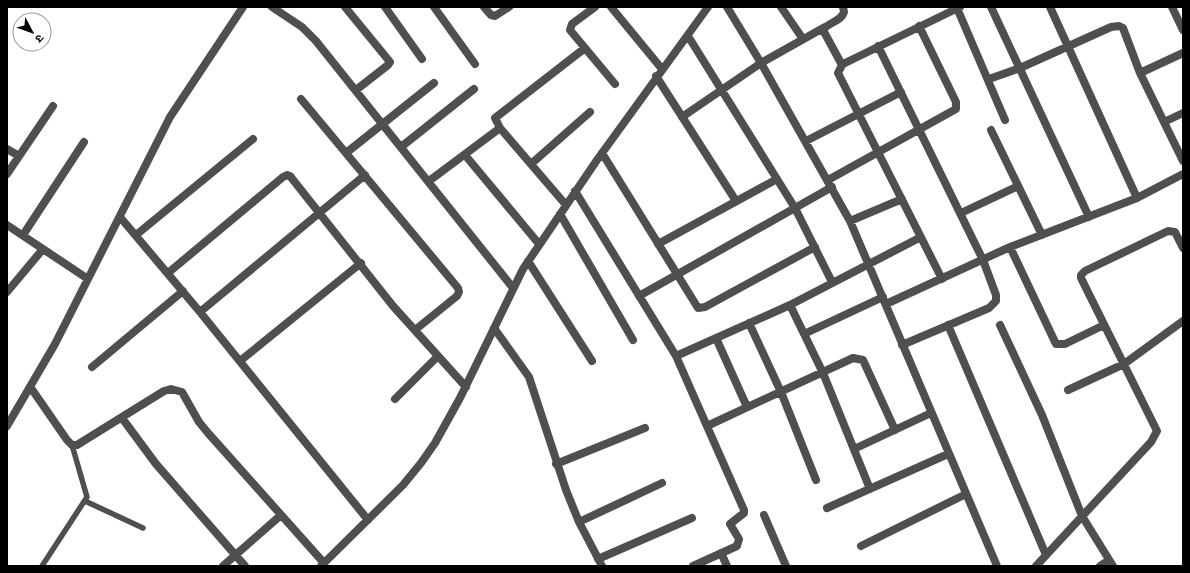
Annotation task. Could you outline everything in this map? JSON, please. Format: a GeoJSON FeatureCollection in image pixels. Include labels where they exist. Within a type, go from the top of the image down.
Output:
{"type":"FeatureCollection","features":[{"type":"Feature","properties":{"kind":"street"},"geometry":{"type":"LineString","coordinates":[[7,426],[56,344],[170,117],[243,7]]}},
{"type":"Feature","properties":{"kind":"street"},"geometry":{"type":"LineString","coordinates":[[272,7],[305,30],[356,90],[513,288]]}},
{"type":"Feature","properties":{"kind":"street"},"geometry":{"type":"LineString","coordinates":[[345,7],[390,62],[356,90]]}},
{"type":"Feature","properties":{"kind":"street"},"geometry":{"type":"LineString","coordinates":[[385,7],[422,59]]}},
{"type":"Feature","properties":{"kind":"street"},"geometry":{"type":"LineString","coordinates":[[434,7],[475,64]]}},
{"type":"Feature","properties":{"kind":"street"},"geometry":{"type":"LineString","coordinates":[[484,7],[494,16],[509,7]]}},
{"type":"Feature","properties":{"kind":"street"},"geometry":{"type":"LineString","coordinates":[[595,7],[570,27],[570,30],[615,84]]}},
{"type":"Feature","properties":{"kind":"street"},"geometry":{"type":"LineString","coordinates":[[611,7],[662,69]]}},
{"type":"Feature","properties":{"kind":"street"},"geometry":{"type":"LineString","coordinates":[[31,388],[72,445],[77,445],[84,442],[164,391],[176,389],[182,392],[199,422],[281,515],[322,565],[403,485],[435,443],[466,387],[513,288],[528,261],[656,76],[688,36],[708,7]]}},
{"type":"Feature","properties":{"kind":"street"},"geometry":{"type":"LineString","coordinates":[[727,7],[806,141],[850,221],[997,566]]}},
{"type":"Feature","properties":{"kind":"street"},"geometry":{"type":"LineString","coordinates":[[781,7],[803,39]]}},
{"type":"Feature","properties":{"kind":"street"},"geometry":{"type":"LineString","coordinates":[[682,116],[761,63],[842,17],[844,12],[842,7]]}},
{"type":"Feature","properties":{"kind":"street"},"geometry":{"type":"LineString","coordinates":[[991,7],[1089,217]]}},
{"type":"Feature","properties":{"kind":"street"},"geometry":{"type":"LineString","coordinates":[[1050,7],[1136,198]]}},
{"type":"Feature","properties":{"kind":"street"},"geometry":{"type":"LineString","coordinates":[[1172,7],[1183,30]]}},
{"type":"Feature","properties":{"kind":"street"},"geometry":{"type":"LineString","coordinates":[[942,279],[880,153],[838,73],[842,65],[919,26],[959,8],[1005,120]]}},
{"type":"Feature","properties":{"kind":"street"},"geometry":{"type":"LineString","coordinates":[[639,296],[795,208],[880,153],[953,111],[957,106],[919,26]]}},
{"type":"Feature","properties":{"kind":"street"},"geometry":{"type":"LineString","coordinates":[[989,79],[1020,68],[1111,27],[1119,26],[1126,35],[1140,73],[1183,161]]}},
{"type":"Feature","properties":{"kind":"street"},"geometry":{"type":"LineString","coordinates":[[825,27],[823,30],[824,34],[842,65]]}},
{"type":"Feature","properties":{"kind":"street"},"geometry":{"type":"LineString","coordinates":[[688,36],[795,208],[832,282]]}},
{"type":"Feature","properties":{"kind":"street"},"geometry":{"type":"LineString","coordinates":[[878,46],[983,260],[996,295],[996,300],[989,308],[902,345]]}},
{"type":"Feature","properties":{"kind":"street"},"geometry":{"type":"LineString","coordinates":[[566,205],[500,128],[495,118],[585,48]]}},
{"type":"Feature","properties":{"kind":"street"},"geometry":{"type":"LineString","coordinates":[[1140,73],[1183,53]]}},
{"type":"Feature","properties":{"kind":"street"},"geometry":{"type":"LineString","coordinates":[[656,76],[736,201]]}},
{"type":"Feature","properties":{"kind":"street"},"geometry":{"type":"LineString","coordinates":[[346,153],[434,84]]}},
{"type":"Feature","properties":{"kind":"street"},"geometry":{"type":"LineString","coordinates":[[401,147],[474,89]]}},
{"type":"Feature","properties":{"kind":"street"},"geometry":{"type":"LineString","coordinates":[[806,141],[901,92]]}},
{"type":"Feature","properties":{"kind":"street"},"geometry":{"type":"LineString","coordinates":[[301,99],[458,288],[459,292],[457,296],[415,330]]}},
{"type":"Feature","properties":{"kind":"street"},"geometry":{"type":"LineString","coordinates":[[7,174],[54,106]]}},
{"type":"Feature","properties":{"kind":"street"},"geometry":{"type":"LineString","coordinates":[[531,164],[590,112]]}},
{"type":"Feature","properties":{"kind":"street"},"geometry":{"type":"LineString","coordinates":[[1164,122],[1183,113]]}},
{"type":"Feature","properties":{"kind":"street"},"geometry":{"type":"LineString","coordinates":[[429,181],[500,128]]}},
{"type":"Feature","properties":{"kind":"street"},"geometry":{"type":"LineString","coordinates":[[991,130],[1042,235]]}},
{"type":"Feature","properties":{"kind":"street"},"geometry":{"type":"LineString","coordinates":[[136,235],[253,139]]}},
{"type":"Feature","properties":{"kind":"street"},"geometry":{"type":"LineString","coordinates":[[23,235],[84,142]]}},
{"type":"Feature","properties":{"kind":"street"},"geometry":{"type":"LineString","coordinates":[[7,149],[19,156]]}},
{"type":"Feature","properties":{"kind":"street"},"geometry":{"type":"LineString","coordinates":[[602,153],[696,306],[701,309],[815,247]]}},
{"type":"Feature","properties":{"kind":"street"},"geometry":{"type":"LineString","coordinates":[[464,155],[539,244]]}},
{"type":"Feature","properties":{"kind":"street"},"geometry":{"type":"LineString","coordinates":[[804,334],[942,279],[1010,247],[1136,198],[1183,174]]}},
{"type":"Feature","properties":{"kind":"street"},"geometry":{"type":"LineString","coordinates":[[168,273],[287,175],[293,179],[394,306],[466,387]]}},
{"type":"Feature","properties":{"kind":"street"},"geometry":{"type":"LineString","coordinates":[[200,312],[321,214],[365,175]]}},
{"type":"Feature","properties":{"kind":"street"},"geometry":{"type":"LineString","coordinates":[[658,244],[777,179]]}},
{"type":"Feature","properties":{"kind":"street"},"geometry":{"type":"LineString","coordinates":[[960,213],[1018,186]]}},
{"type":"Feature","properties":{"kind":"street"},"geometry":{"type":"LineString","coordinates":[[575,191],[676,356],[744,513],[730,524],[739,543],[692,566]]}},
{"type":"Feature","properties":{"kind":"street"},"geometry":{"type":"LineString","coordinates":[[850,221],[902,199]]}},
{"type":"Feature","properties":{"kind":"street"},"geometry":{"type":"LineString","coordinates":[[560,214],[633,340]]}},
{"type":"Feature","properties":{"kind":"street"},"geometry":{"type":"LineString","coordinates":[[120,217],[183,291],[368,520]]}},
{"type":"Feature","properties":{"kind":"street"},"geometry":{"type":"LineString","coordinates":[[7,225],[88,279]]}},
{"type":"Feature","properties":{"kind":"street"},"geometry":{"type":"LineString","coordinates":[[1036,566],[1151,442],[1157,431],[1081,278],[1082,272],[1172,230],[1180,234],[1183,248]]}},
{"type":"Feature","properties":{"kind":"street"},"geometry":{"type":"LineString","coordinates":[[676,356],[790,305],[921,237]]}},
{"type":"Feature","properties":{"kind":"street"},"geometry":{"type":"LineString","coordinates":[[1010,247],[1056,344],[1065,344],[1104,325]]}},
{"type":"Feature","properties":{"kind":"street"},"geometry":{"type":"LineString","coordinates":[[7,292],[43,249]]}},
{"type":"Feature","properties":{"kind":"street"},"geometry":{"type":"LineString","coordinates":[[528,261],[592,361]]}},
{"type":"Feature","properties":{"kind":"street"},"geometry":{"type":"LineString","coordinates":[[240,361],[361,263]]}},
{"type":"Feature","properties":{"kind":"street"},"geometry":{"type":"LineString","coordinates":[[92,367],[183,291]]}},
{"type":"Feature","properties":{"kind":"street"},"geometry":{"type":"LineString","coordinates":[[790,305],[823,373],[870,488]]}},
{"type":"Feature","properties":{"kind":"street"},"geometry":{"type":"LineString","coordinates":[[1068,390],[1124,364],[1183,321]]}},
{"type":"Feature","properties":{"kind":"street"},"geometry":{"type":"LineString","coordinates":[[749,323],[781,392],[816,480]]}},
{"type":"Feature","properties":{"kind":"street"},"geometry":{"type":"LineString","coordinates":[[948,325],[1046,555]]}},
{"type":"Feature","properties":{"kind":"street"},"geometry":{"type":"LineString","coordinates":[[1000,325],[1042,415],[1082,516],[1111,563],[1100,566]]}},
{"type":"Feature","properties":{"kind":"street"},"geometry":{"type":"LineString","coordinates":[[494,328],[528,377],[556,464],[579,522],[600,562],[692,518]]}},
{"type":"Feature","properties":{"kind":"street"},"geometry":{"type":"LineString","coordinates":[[716,338],[748,407]]}},
{"type":"Feature","properties":{"kind":"street"},"geometry":{"type":"LineString","coordinates":[[395,399],[438,356]]}},
{"type":"Feature","properties":{"kind":"street"},"geometry":{"type":"LineString","coordinates":[[707,426],[853,358],[863,360],[895,430]]}},
{"type":"Feature","properties":{"kind":"street"},"geometry":{"type":"LineString","coordinates":[[854,449],[931,413]]}},
{"type":"Feature","properties":{"kind":"street"},"geometry":{"type":"LineString","coordinates":[[122,418],[152,459],[246,566]]}},
{"type":"Feature","properties":{"kind":"street"},"geometry":{"type":"LineString","coordinates":[[556,464],[645,428]]}},
{"type":"Feature","properties":{"kind":"street"},"geometry":{"type":"LineString","coordinates":[[827,508],[948,454]]}},
{"type":"Feature","properties":{"kind":"street"},"geometry":{"type":"LineString","coordinates":[[579,522],[662,484]]}},
{"type":"Feature","properties":{"kind":"street"},"geometry":{"type":"LineString","coordinates":[[861,546],[966,494]]}},
{"type":"Feature","properties":{"kind":"street"},"geometry":{"type":"LineString","coordinates":[[222,566],[281,515]]}},
{"type":"Feature","properties":{"kind":"street"},"geometry":{"type":"LineString","coordinates":[[764,515],[786,566]]}},
{"type":"Feature","properties":{"kind":"street"},"geometry":{"type":"LineString","coordinates":[[721,553],[727,566]]}},
{"type":"Feature","properties":{"kind":"lane"},"geometry":{"type":"LineString","coordinates":[[42,566],[85,501],[87,494],[72,445]]}},
{"type":"Feature","properties":{"kind":"lane"},"geometry":{"type":"LineString","coordinates":[[85,501],[143,528]]}}]}
